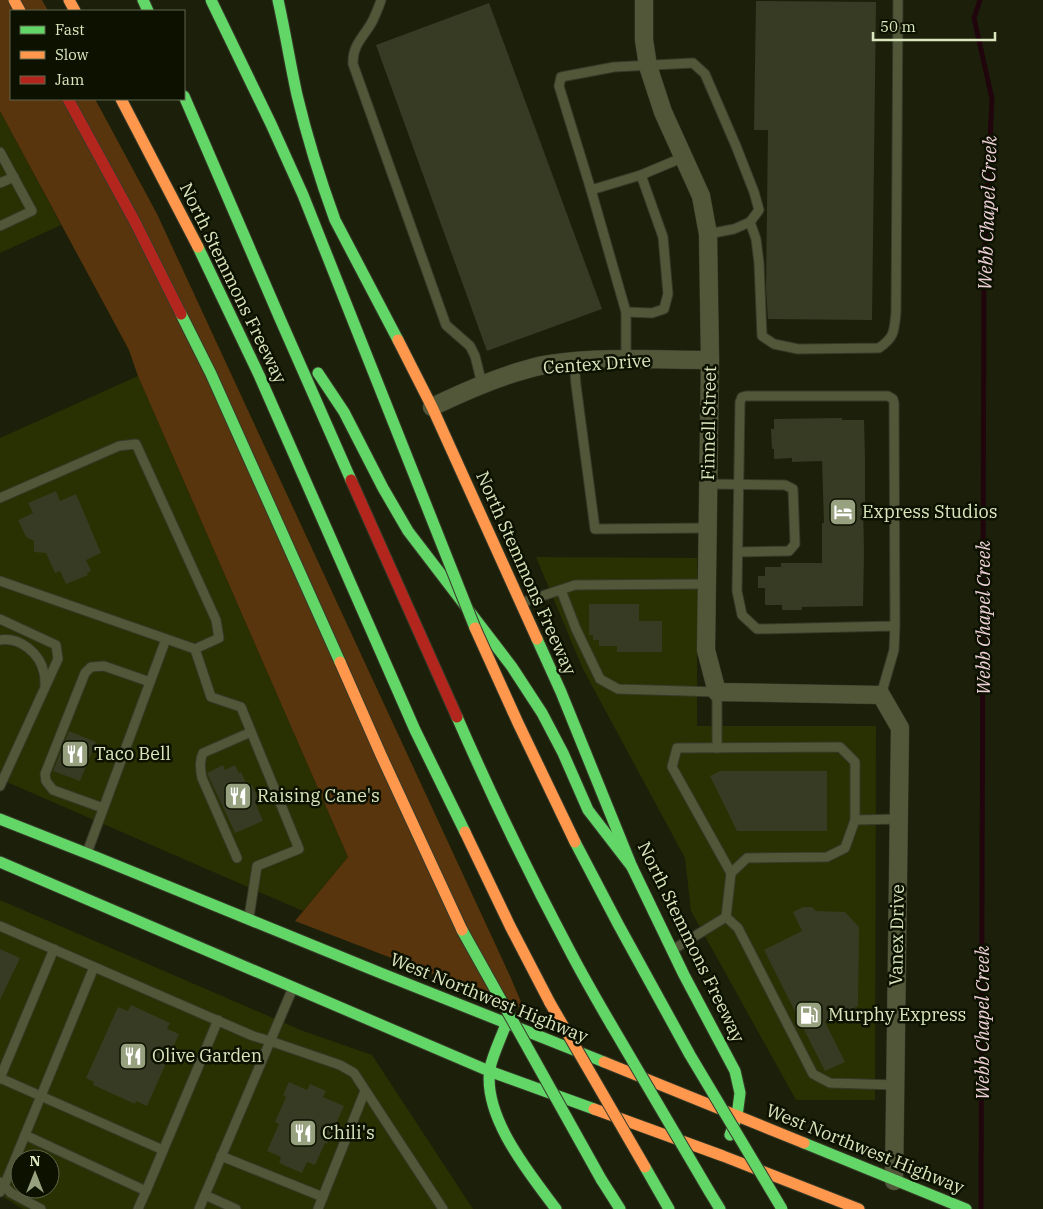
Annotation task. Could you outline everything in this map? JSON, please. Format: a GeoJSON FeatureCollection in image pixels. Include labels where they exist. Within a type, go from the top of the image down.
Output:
{"type":"FeatureCollection","features":[{"type":"Feature","properties":{"kind":"main road"},"geometry":{"type":"LineString","coordinates":[[211,0],[303,195],[482,645],[518,723],[581,854],[622,932],[690,1055],[782,1209]]}},
{"type":"Feature","properties":{"kind":"main road","name":"North Stemmons Freeway"},"geometry":{"type":"LineString","coordinates":[[278,0],[304,124],[335,220],[432,407],[561,692],[632,867],[684,975],[735,1071],[740,1093],[737,1116],[723,1156]]}},
{"type":"Feature","properties":{"kind":"main road"},"geometry":{"type":"LineString","coordinates":[[284,24],[290,0]]}},
{"type":"Feature","properties":{"kind":"main road","name":"North Stemmons Freeway"},"geometry":{"type":"LineString","coordinates":[[185,98],[281,321],[478,765],[567,945],[612,1026],[720,1209]]}},
{"type":"Feature","properties":{"kind":"main road"},"geometry":{"type":"LineString","coordinates":[[69,100],[135,222],[210,374],[280,524],[380,755],[457,921],[568,1121],[620,1209]]}},
{"type":"Feature","properties":{"kind":"main road","name":"North Stemmons Freeway"},"geometry":{"type":"LineString","coordinates":[[122,100],[200,250],[260,375],[415,730],[510,926],[550,1003],[669,1209]]}},
{"type":"Feature","properties":{"kind":"main road"},"geometry":{"type":"LineString","coordinates":[[281,321],[344,412],[383,488],[408,531],[512,667],[537,705],[563,753],[588,810],[632,867]]}},
{"type":"Feature","properties":{"kind":"main road","name":"West Northwest Highway"},"geometry":{"type":"LineString","coordinates":[[0,819],[87,852],[249,920],[966,1209]]}},
{"type":"Feature","properties":{"kind":"main road"},"geometry":{"type":"LineString","coordinates":[[0,862],[490,1070],[723,1156],[859,1209]]}},
{"type":"Feature","properties":{"kind":"main road"},"geometry":{"type":"LineString","coordinates":[[506,1024],[490,1070],[494,1109],[505,1134],[556,1209]]}},
{"type":"Feature","properties":{"kind":"street","name":"Finnell Street"},"geometry":{"type":"LineString","coordinates":[[644,0],[644,40],[648,66],[662,112],[701,196],[708,234],[710,360],[706,650],[717,692]]}},
{"type":"Feature","properties":{"kind":"street","name":"Centex Drive"},"geometry":{"type":"LineString","coordinates":[[432,407],[482,384],[513,373],[548,364],[626,359],[710,360]]}},
{"type":"Feature","properties":{"kind":"street"},"geometry":{"type":"LineString","coordinates":[[717,692],[881,694]]}},
{"type":"Feature","properties":{"kind":"street","name":"Vanex Drive"},"geometry":{"type":"LineString","coordinates":[[881,694],[900,728],[894,1181]]}},
{"type":"Feature","properties":{"kind":"lane"},"geometry":{"type":"LineString","coordinates":[[380,0],[373,20],[357,44],[353,56],[353,64],[446,325],[470,346],[475,356],[482,384]]}},
{"type":"Feature","properties":{"kind":"lane"},"geometry":{"type":"LineString","coordinates":[[750,222],[756,239],[759,263],[762,336],[774,344],[798,349],[878,348],[888,342],[894,332],[896,312],[898,0]]}},
{"type":"Feature","properties":{"kind":"lane"},"geometry":{"type":"LineString","coordinates":[[626,359],[626,312],[559,86],[561,77],[614,68],[693,63],[705,74],[736,146],[759,210],[750,222],[734,229],[708,234]]}},
{"type":"Feature","properties":{"kind":"lane"},"geometry":{"type":"LineString","coordinates":[[0,152],[32,211],[0,226]]}},
{"type":"Feature","properties":{"kind":"lane"},"geometry":{"type":"LineString","coordinates":[[591,190],[641,175],[684,157]]}},
{"type":"Feature","properties":{"kind":"lane"},"geometry":{"type":"LineString","coordinates":[[626,312],[652,313],[664,309],[668,294],[662,236],[641,175]]}},
{"type":"Feature","properties":{"kind":"lane"},"geometry":{"type":"LineString","coordinates":[[0,183],[14,177]]}},
{"type":"Feature","properties":{"kind":"lane"},"geometry":{"type":"LineString","coordinates":[[574,362],[594,529],[708,528]]}},
{"type":"Feature","properties":{"kind":"lane"},"geometry":{"type":"LineString","coordinates":[[881,694],[894,650],[895,626],[893,398],[888,396],[746,396],[742,398],[740,402],[736,591],[742,615],[757,629],[895,626]]}},
{"type":"Feature","properties":{"kind":"lane"},"geometry":{"type":"LineString","coordinates":[[0,498],[119,446],[136,444],[216,620],[218,638],[195,649],[0,580]]}},
{"type":"Feature","properties":{"kind":"lane"},"geometry":{"type":"LineString","coordinates":[[708,484],[785,485],[793,490],[795,544],[789,551],[738,552]]}},
{"type":"Feature","properties":{"kind":"lane"},"geometry":{"type":"LineString","coordinates":[[521,603],[575,585],[707,584]]}},
{"type":"Feature","properties":{"kind":"lane"},"geometry":{"type":"LineString","coordinates":[[561,590],[576,629],[600,679],[618,689],[717,692],[717,748]]}},
{"type":"Feature","properties":{"kind":"lane"},"geometry":{"type":"LineString","coordinates":[[0,619],[56,645],[58,659],[0,786]]}},
{"type":"Feature","properties":{"kind":"lane"},"geometry":{"type":"LineString","coordinates":[[0,640],[8,639],[27,646],[38,658],[44,672],[45,688]]}},
{"type":"Feature","properties":{"kind":"lane"},"geometry":{"type":"LineString","coordinates":[[87,852],[166,639]]}},
{"type":"Feature","properties":{"kind":"lane"},"geometry":{"type":"LineString","coordinates":[[195,649],[211,697],[241,707],[299,849],[257,866],[249,920]]}},
{"type":"Feature","properties":{"kind":"lane"},"geometry":{"type":"LineString","coordinates":[[103,808],[53,790],[46,781],[45,774],[85,673],[91,667],[104,666],[150,682]]}},
{"type":"Feature","properties":{"kind":"lane"},"geometry":{"type":"LineString","coordinates":[[237,858],[202,778],[200,758],[203,752],[251,732]]}},
{"type":"Feature","properties":{"kind":"lane"},"geometry":{"type":"LineString","coordinates":[[726,917],[731,873],[672,767],[677,748],[840,747],[855,762],[855,820],[845,848],[827,857],[747,858],[731,873]]}},
{"type":"Feature","properties":{"kind":"lane"},"geometry":{"type":"LineString","coordinates":[[855,820],[898,819]]}},
{"type":"Feature","properties":{"kind":"lane"},"geometry":{"type":"LineString","coordinates":[[726,917],[738,928],[813,1074],[830,1083],[896,1085]]}},
{"type":"Feature","properties":{"kind":"lane"},"geometry":{"type":"LineString","coordinates":[[672,950],[726,917]]}},
{"type":"Feature","properties":{"kind":"lane"},"geometry":{"type":"LineString","coordinates":[[0,926],[253,1036],[340,1065],[354,1073],[442,1209]]}},
{"type":"Feature","properties":{"kind":"lane"},"geometry":{"type":"LineString","coordinates":[[54,949],[0,1079],[163,1150]]}},
{"type":"Feature","properties":{"kind":"lane"},"geometry":{"type":"LineString","coordinates":[[41,1209],[1,1187],[25,1135],[94,967]]}},
{"type":"Feature","properties":{"kind":"lane"},"geometry":{"type":"LineString","coordinates":[[198,1209],[293,988]]}},
{"type":"Feature","properties":{"kind":"lane"},"geometry":{"type":"LineString","coordinates":[[138,1209],[218,1020]]}},
{"type":"Feature","properties":{"kind":"lane"},"geometry":{"type":"LineString","coordinates":[[318,1209],[365,1091]]}},
{"type":"Feature","properties":{"kind":"lane"},"geometry":{"type":"LineString","coordinates":[[25,1135],[146,1191]]}},
{"type":"Feature","properties":{"kind":"lane"},"geometry":{"type":"LineString","coordinates":[[221,1156],[323,1197]]}},
{"type":"Feature","properties":{"kind":"lane"},"geometry":{"type":"LineString","coordinates":[[204,1195],[236,1209]]}},
{"type":"Feature","properties":{"kind":"shaded area"},"geometry":{"type":"Polygon","coordinates":[[[0,0],[42,0],[47,10],[10,10],[10,100],[96,100],[157,214],[524,1009],[295,921],[348,857],[138,376],[129,350],[0,111],[0,0]]]}},
{"type":"Feature","properties":{"kind":"shaded area"},"geometry":{"type":"Polygon","coordinates":[[[0,111],[61,225],[0,253],[0,111]]]}},
{"type":"Feature","properties":{"kind":"shaded area"},"geometry":{"type":"Polygon","coordinates":[[[138,376],[348,857],[303,911],[0,779],[0,438],[138,376]]]}},
{"type":"Feature","properties":{"kind":"shaded area"},"geometry":{"type":"Polygon","coordinates":[[[536,557],[697,558],[697,726],[876,726],[875,1100],[796,1100],[691,911],[685,858],[583,669],[536,557]]]}},
{"type":"Feature","properties":{"kind":"shaded area"},"geometry":{"type":"Polygon","coordinates":[[[0,900],[303,1031],[372,1055],[473,1209],[23,1209],[0,1195],[0,900]]]}},
{"type":"Feature","properties":{"kind":"building"},"geometry":{"type":"Polygon","coordinates":[[[756,1],[876,2],[872,320],[768,319],[766,289],[768,130],[754,130],[756,1]]]}},
{"type":"Feature","properties":{"kind":"building"},"geometry":{"type":"Polygon","coordinates":[[[489,3],[602,309],[487,351],[376,45],[489,3]]]}},
{"type":"Feature","properties":{"kind":"building","name":"Express Studios"},"geometry":{"type":"Polygon","coordinates":[[[842,418],[842,420],[864,420],[863,606],[802,607],[802,610],[782,610],[782,605],[765,605],[765,588],[758,588],[758,576],[765,576],[765,567],[781,567],[781,563],[822,563],[822,523],[824,523],[822,461],[792,462],[792,458],[774,459],[771,429],[774,429],[774,419],[842,418]]]}},
{"type":"Feature","properties":{"kind":"building"},"geometry":{"type":"Polygon","coordinates":[[[56,491],[60,501],[76,494],[101,553],[86,560],[91,571],[87,573],[88,575],[66,584],[60,571],[55,573],[46,553],[34,552],[34,541],[26,537],[18,520],[33,513],[28,503],[56,491]]]}},
{"type":"Feature","properties":{"kind":"building"},"geometry":{"type":"Polygon","coordinates":[[[589,604],[639,604],[639,621],[662,621],[662,652],[617,652],[617,646],[599,646],[599,640],[593,640],[593,635],[589,635],[589,604]]]}},
{"type":"Feature","properties":{"kind":"building","name":"Taco Bell"},"geometry":{"type":"Polygon","coordinates":[[[69,731],[96,742],[80,781],[53,771],[69,731]]]}},
{"type":"Feature","properties":{"kind":"building","name":"Raising Cane's"},"geometry":{"type":"Polygon","coordinates":[[[223,765],[225,770],[235,765],[239,773],[241,772],[248,787],[252,785],[259,800],[255,802],[263,821],[235,833],[207,773],[223,765]]]}},
{"type":"Feature","properties":{"kind":"building"},"geometry":{"type":"Polygon","coordinates":[[[720,771],[827,771],[827,831],[737,831],[710,776],[720,771]]]}},
{"type":"Feature","properties":{"kind":"building"},"geometry":{"type":"Polygon","coordinates":[[[803,907],[812,907],[816,911],[845,912],[859,927],[858,1006],[825,1022],[845,1062],[825,1071],[764,950],[802,931],[793,912],[803,907]]]}},
{"type":"Feature","properties":{"kind":"building"},"geometry":{"type":"Polygon","coordinates":[[[0,949],[20,958],[0,1000],[0,949]]]}},
{"type":"Feature","properties":{"kind":"building","name":"Olive Garden"},"geometry":{"type":"Polygon","coordinates":[[[131,1005],[170,1023],[167,1029],[179,1034],[147,1106],[136,1101],[135,1104],[93,1085],[94,1082],[86,1078],[118,1007],[128,1011],[131,1005]]]}},
{"type":"Feature","properties":{"kind":"building","name":"Chili's"},"geometry":{"type":"Polygon","coordinates":[[[289,1082],[307,1090],[310,1084],[326,1091],[323,1097],[344,1106],[327,1144],[325,1143],[315,1165],[307,1162],[302,1173],[279,1163],[281,1157],[267,1151],[279,1124],[275,1122],[286,1097],[283,1095],[289,1082]]]}},
{"type":"Feature","properties":{"kind":"waterway","name":"Webb Chapel Creek"},"geometry":{"type":"LineString","coordinates":[[980,0],[974,18],[992,99],[984,264],[981,1209]]}},
{"type":"Feature","properties":{"kind":"traffic: fast"},"geometry":{"type":"LineString","coordinates":[[143,0],[148,10]]}},
{"type":"Feature","properties":{"kind":"traffic: fast"},"geometry":{"type":"LineString","coordinates":[[211,0],[303,195],[475,628]]}},
{"type":"Feature","properties":{"kind":"traffic: fast"},"geometry":{"type":"LineString","coordinates":[[278,0],[294,83],[329,205],[398,340]]}},
{"type":"Feature","properties":{"kind":"traffic: fast"},"geometry":{"type":"LineString","coordinates":[[185,98],[351,480]]}},
{"type":"Feature","properties":{"kind":"traffic: fast"},"geometry":{"type":"LineString","coordinates":[[198,247],[259,375],[415,730],[465,832]]}},
{"type":"Feature","properties":{"kind":"traffic: fast"},"geometry":{"type":"LineString","coordinates":[[181,314],[211,374],[340,662]]}},
{"type":"Feature","properties":{"kind":"traffic: fast"},"geometry":{"type":"LineString","coordinates":[[318,373],[344,412],[383,488],[408,531],[512,667],[542,713],[563,753],[588,810],[632,867]]}},
{"type":"Feature","properties":{"kind":"traffic: fast"},"geometry":{"type":"LineString","coordinates":[[537,639],[561,692],[632,867],[684,975],[735,1071],[740,1093],[737,1116],[730,1135]]}},
{"type":"Feature","properties":{"kind":"traffic: fast"},"geometry":{"type":"LineString","coordinates":[[457,717],[541,895],[581,972],[612,1026]]}},
{"type":"Feature","properties":{"kind":"traffic: fast"},"geometry":{"type":"LineString","coordinates":[[0,819],[604,1062]]}},
{"type":"Feature","properties":{"kind":"traffic: fast"},"geometry":{"type":"LineString","coordinates":[[575,842],[690,1055],[782,1209]]}},
{"type":"Feature","properties":{"kind":"traffic: fast"},"geometry":{"type":"LineString","coordinates":[[0,862],[489,1071],[594,1109]]}},
{"type":"Feature","properties":{"kind":"traffic: fast"},"geometry":{"type":"LineString","coordinates":[[462,930],[601,1179]]}},
{"type":"Feature","properties":{"kind":"traffic: fast"},"geometry":{"type":"LineString","coordinates":[[506,1024],[490,1068],[489,1086],[493,1105],[510,1143],[533,1179],[556,1209]]}},
{"type":"Feature","properties":{"kind":"traffic: fast"},"geometry":{"type":"LineString","coordinates":[[612,1026],[709,1191]]}},
{"type":"Feature","properties":{"kind":"traffic: fast"},"geometry":{"type":"LineString","coordinates":[[804,1143],[966,1209]]}},
{"type":"Feature","properties":{"kind":"traffic: fast"},"geometry":{"type":"LineString","coordinates":[[645,1167],[669,1209]]}},
{"type":"Feature","properties":{"kind":"traffic: fast"},"geometry":{"type":"LineString","coordinates":[[601,1179],[620,1209]]}},
{"type":"Feature","properties":{"kind":"traffic: fast"},"geometry":{"type":"LineString","coordinates":[[709,1191],[720,1209]]}},
{"type":"Feature","properties":{"kind":"traffic: slow"},"geometry":{"type":"LineString","coordinates":[[14,0],[19,10]]}},
{"type":"Feature","properties":{"kind":"traffic: slow"},"geometry":{"type":"LineString","coordinates":[[69,0],[74,10]]}},
{"type":"Feature","properties":{"kind":"traffic: slow"},"geometry":{"type":"LineString","coordinates":[[122,100],[198,247]]}},
{"type":"Feature","properties":{"kind":"traffic: slow"},"geometry":{"type":"LineString","coordinates":[[398,340],[432,407],[537,639]]}},
{"type":"Feature","properties":{"kind":"traffic: slow"},"geometry":{"type":"LineString","coordinates":[[475,628],[575,842]]}},
{"type":"Feature","properties":{"kind":"traffic: slow"},"geometry":{"type":"LineString","coordinates":[[340,662],[462,930]]}},
{"type":"Feature","properties":{"kind":"traffic: slow"},"geometry":{"type":"LineString","coordinates":[[465,832],[510,926],[550,1003]]}},
{"type":"Feature","properties":{"kind":"traffic: slow"},"geometry":{"type":"LineString","coordinates":[[550,1003],[645,1167]]}},
{"type":"Feature","properties":{"kind":"traffic: slow"},"geometry":{"type":"LineString","coordinates":[[604,1062],[804,1143]]}},
{"type":"Feature","properties":{"kind":"traffic: slow"},"geometry":{"type":"LineString","coordinates":[[594,1109],[723,1156],[859,1209]]}},
{"type":"Feature","properties":{"kind":"traffic: jam"},"geometry":{"type":"LineString","coordinates":[[69,100],[135,222],[181,314]]}},
{"type":"Feature","properties":{"kind":"traffic: jam"},"geometry":{"type":"LineString","coordinates":[[351,480],[457,717]]}},
{"type":"Feature","properties":{"kind":"place","name":"Express Studios"},"geometry":{"type":"Point","coordinates":[843,512]}},
{"type":"Feature","properties":{"kind":"place","name":"Taco Bell"},"geometry":{"type":"Point","coordinates":[75,754]}},
{"type":"Feature","properties":{"kind":"place","name":"Raising Cane's"},"geometry":{"type":"Point","coordinates":[238,796]}},
{"type":"Feature","properties":{"kind":"place","name":"Murphy Express"},"geometry":{"type":"Point","coordinates":[809,1015]}},
{"type":"Feature","properties":{"kind":"place","name":"Olive Garden"},"geometry":{"type":"Point","coordinates":[133,1056]}},
{"type":"Feature","properties":{"kind":"place","name":"Chili's"},"geometry":{"type":"Point","coordinates":[303,1133]}}]}
